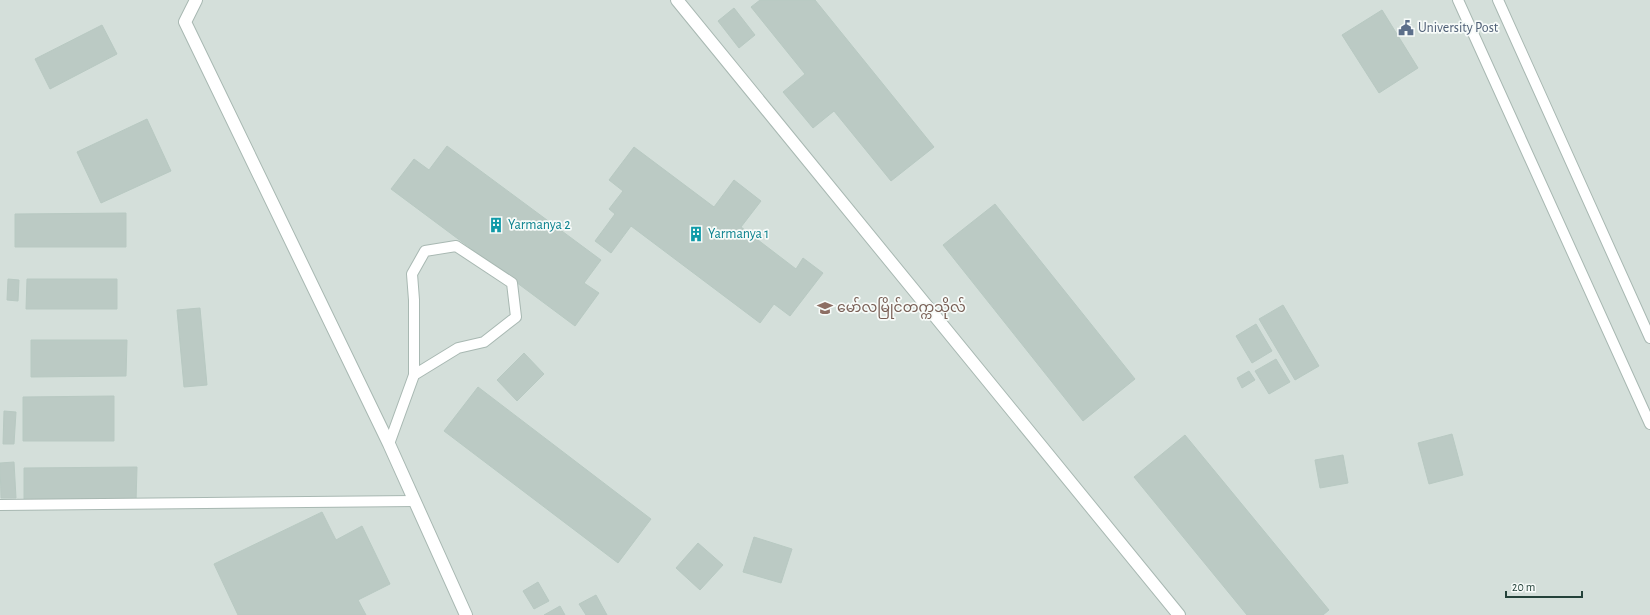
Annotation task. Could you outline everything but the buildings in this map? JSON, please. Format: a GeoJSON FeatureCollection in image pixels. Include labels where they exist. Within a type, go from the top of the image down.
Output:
{"type":"FeatureCollection","features":[{"type":"Feature","properties":{"kind":"street"},"geometry":{"type":"LineString","coordinates":[[196,0],[185,22],[389,444],[466,615]]}},
{"type":"Feature","properties":{"kind":"street"},"geometry":{"type":"LineString","coordinates":[[677,0],[1179,615]]}},
{"type":"Feature","properties":{"kind":"lane"},"geometry":{"type":"LineString","coordinates":[[1458,0],[1650,424]]}},
{"type":"Feature","properties":{"kind":"lane"},"geometry":{"type":"LineString","coordinates":[[1498,0],[1650,338]]}},
{"type":"Feature","properties":{"kind":"lane"},"geometry":{"type":"LineString","coordinates":[[389,444],[414,375],[412,274],[425,251],[456,246],[512,283],[516,317],[484,342],[458,348],[414,375]]}},
{"type":"Feature","properties":{"kind":"lane"},"geometry":{"type":"LineString","coordinates":[[0,505],[415,501]]}},
{"type":"Feature","properties":{"kind":"shaded area","name":"မော်လမြိုင်တက္ကသိုလ်"},"geometry":{"type":"Polygon","coordinates":[[[0,0],[1650,0],[1650,615],[0,615],[0,0]]]}},
{"type":"Feature","properties":{"kind":"place","name":"University Post"},"geometry":{"type":"Point","coordinates":[1406,28]}},
{"type":"Feature","properties":{"kind":"place","name":"Yarmanya 2"},"geometry":{"type":"Point","coordinates":[496,225]}},
{"type":"Feature","properties":{"kind":"place","name":"Yarmanya 1"},"geometry":{"type":"Point","coordinates":[696,234]}},
{"type":"Feature","properties":{"kind":"place","name":"မော်လမြိုင်တက္ကသိုလ်"},"geometry":{"type":"Point","coordinates":[825,308]}}]}
